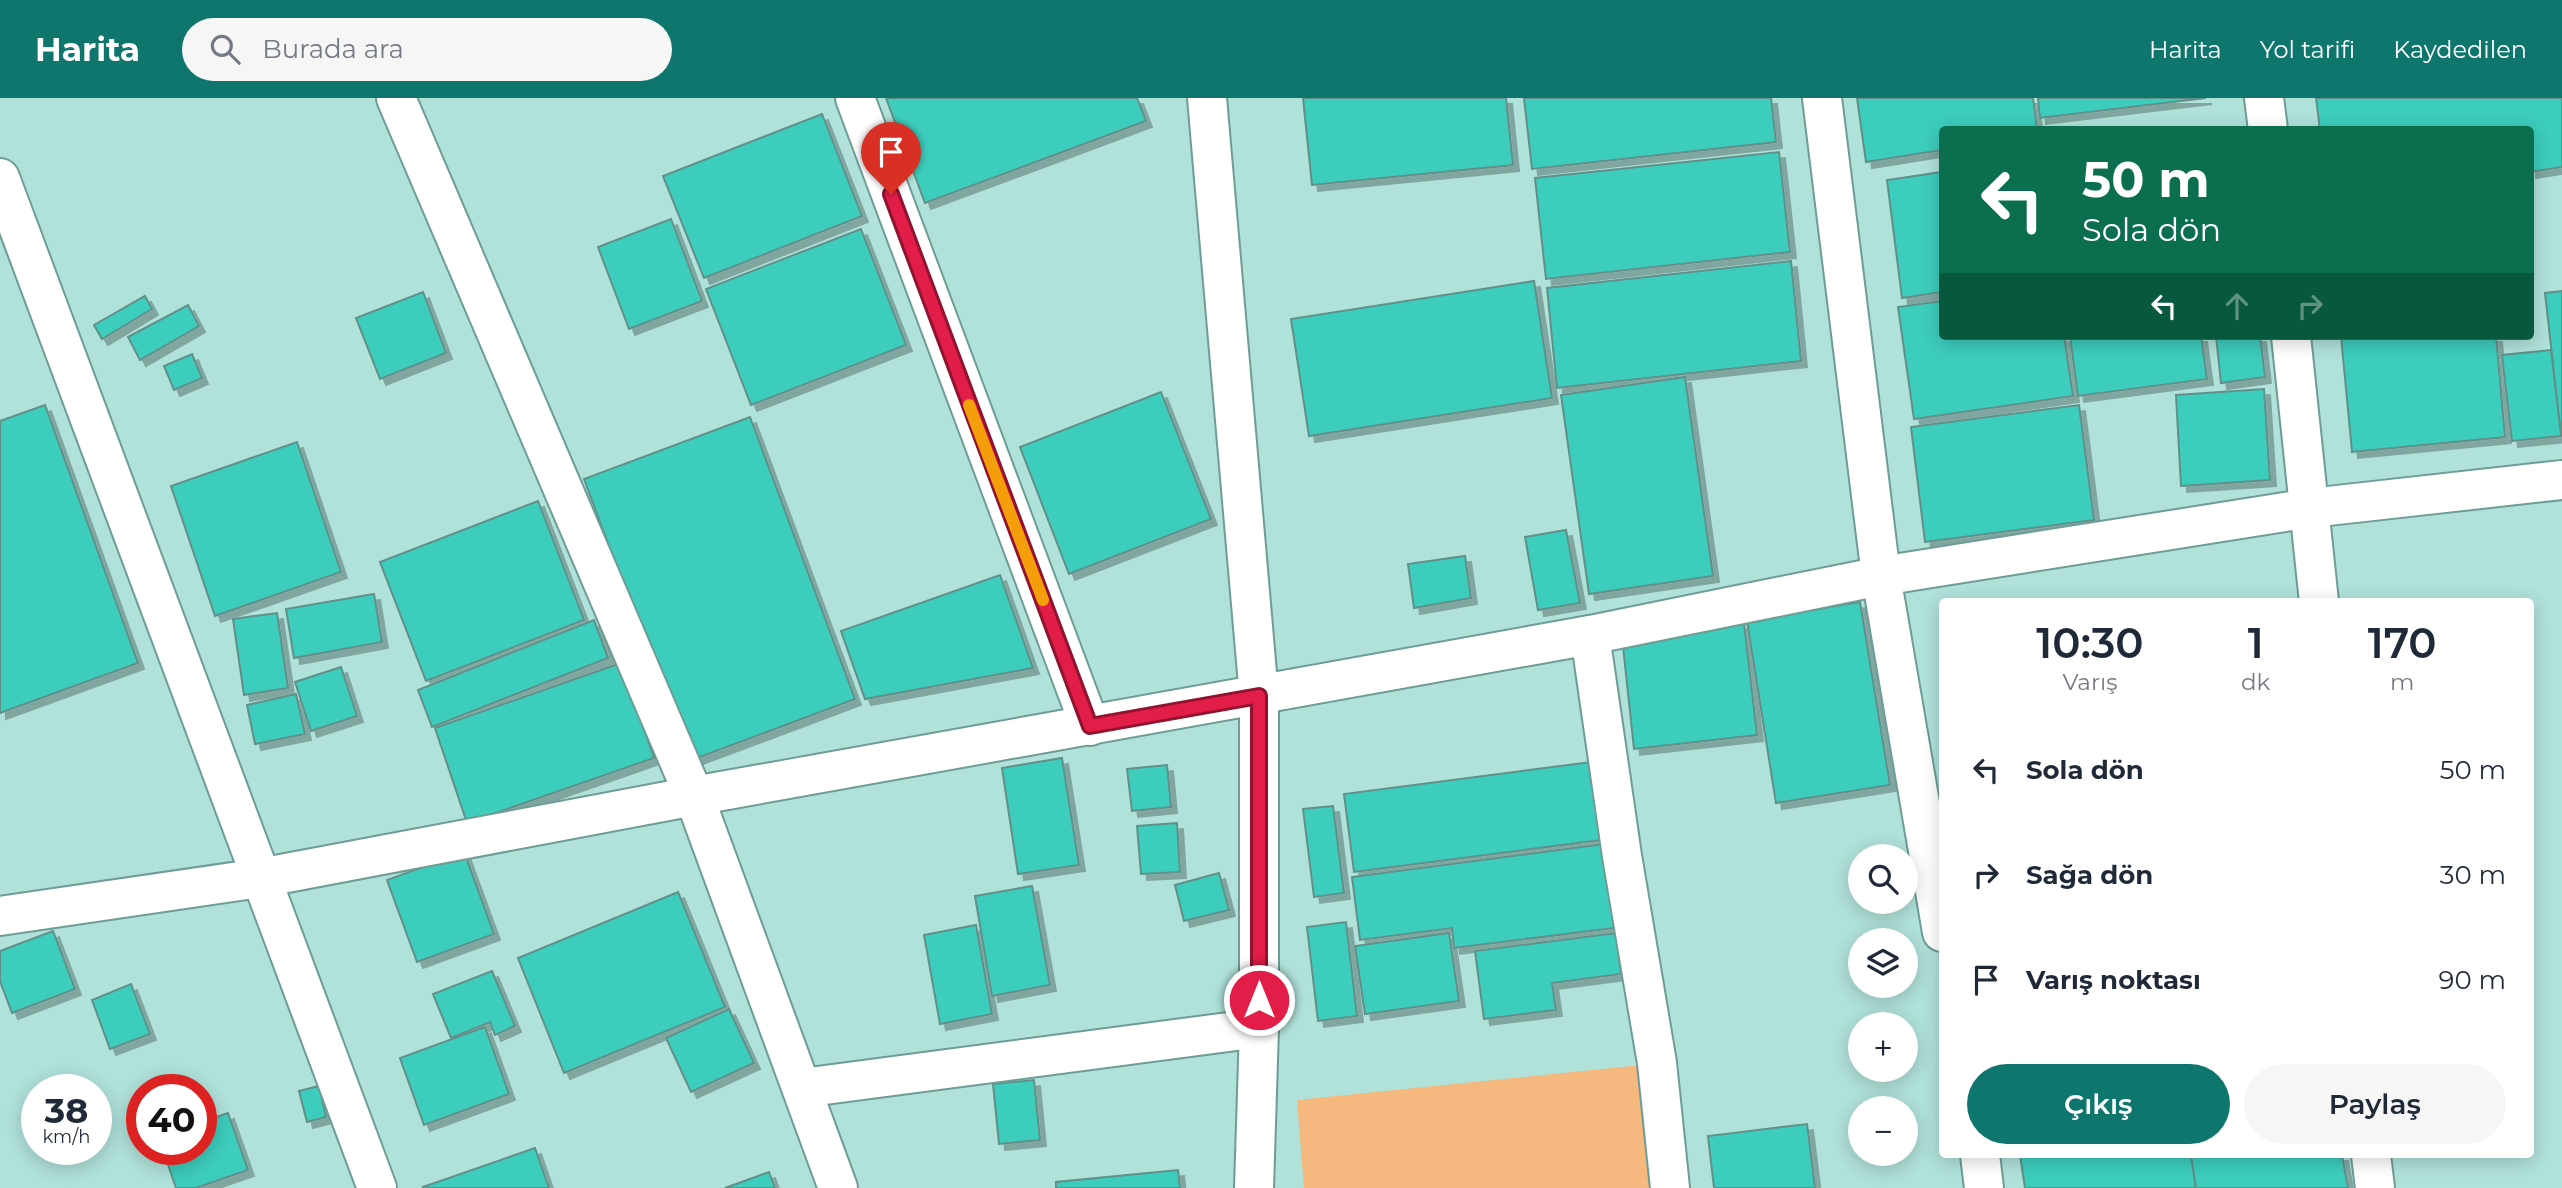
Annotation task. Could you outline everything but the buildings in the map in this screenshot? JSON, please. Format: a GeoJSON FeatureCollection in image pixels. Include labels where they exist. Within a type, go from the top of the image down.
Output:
{"type":"FeatureCollection","features":[{"type":"Feature","properties":{"kind":"street"},"geometry":{"type":"LineString","coordinates":[[396,98],[694,796],[838,1188]]}},
{"type":"Feature","properties":{"kind":"street"},"geometry":{"type":"LineString","coordinates":[[855,98],[1090,726]]}},
{"type":"Feature","properties":{"kind":"street"},"geometry":{"type":"LineString","coordinates":[[1207,98],[1259,696],[1259,1028],[1254,1188]]}},
{"type":"Feature","properties":{"kind":"street"},"geometry":{"type":"LineString","coordinates":[[1822,98],[1881,576],[1939,914]]}},
{"type":"Feature","properties":{"kind":"street"},"geometry":{"type":"LineString","coordinates":[[2264,98],[2268,126]]}},
{"type":"Feature","properties":{"kind":"street"},"geometry":{"type":"LineString","coordinates":[[0,178],[377,1188]]}},
{"type":"Feature","properties":{"kind":"street"},"geometry":{"type":"LineString","coordinates":[[2291,340],[2319,598]]}},
{"type":"Feature","properties":{"kind":"street"},"geometry":{"type":"LineString","coordinates":[[0,916],[260,878],[694,796],[1590,635],[1881,576],[2310,508],[2562,480]]}},
{"type":"Feature","properties":{"kind":"street"},"geometry":{"type":"LineString","coordinates":[[1590,635],[1622,856],[1657,1063],[1670,1188]]}},
{"type":"Feature","properties":{"kind":"street"},"geometry":{"type":"LineString","coordinates":[[802,1088],[1259,1028]]}},
{"type":"Feature","properties":{"kind":"street"},"geometry":{"type":"LineString","coordinates":[[1980,1158],[1984,1188]]}},
{"type":"Feature","properties":{"kind":"street"},"geometry":{"type":"LineString","coordinates":[[2371,1158],[2375,1188]]}},
{"type":"Feature","properties":{"kind":"shaded area"},"geometry":{"type":"Polygon","coordinates":[[[1652,1064],[1664,1188],[1304,1188],[1297,1100],[1652,1064]]]}},
{"type":"Feature","properties":{"kind":"slow traffic"},"geometry":{"type":"LineString","coordinates":[[969,405],[1043,600]]}},
{"type":"Feature","properties":{"kind":"route"},"geometry":{"type":"LineString","coordinates":[[891,194],[1090,726],[1259,696],[1259,1000]]}}]}
